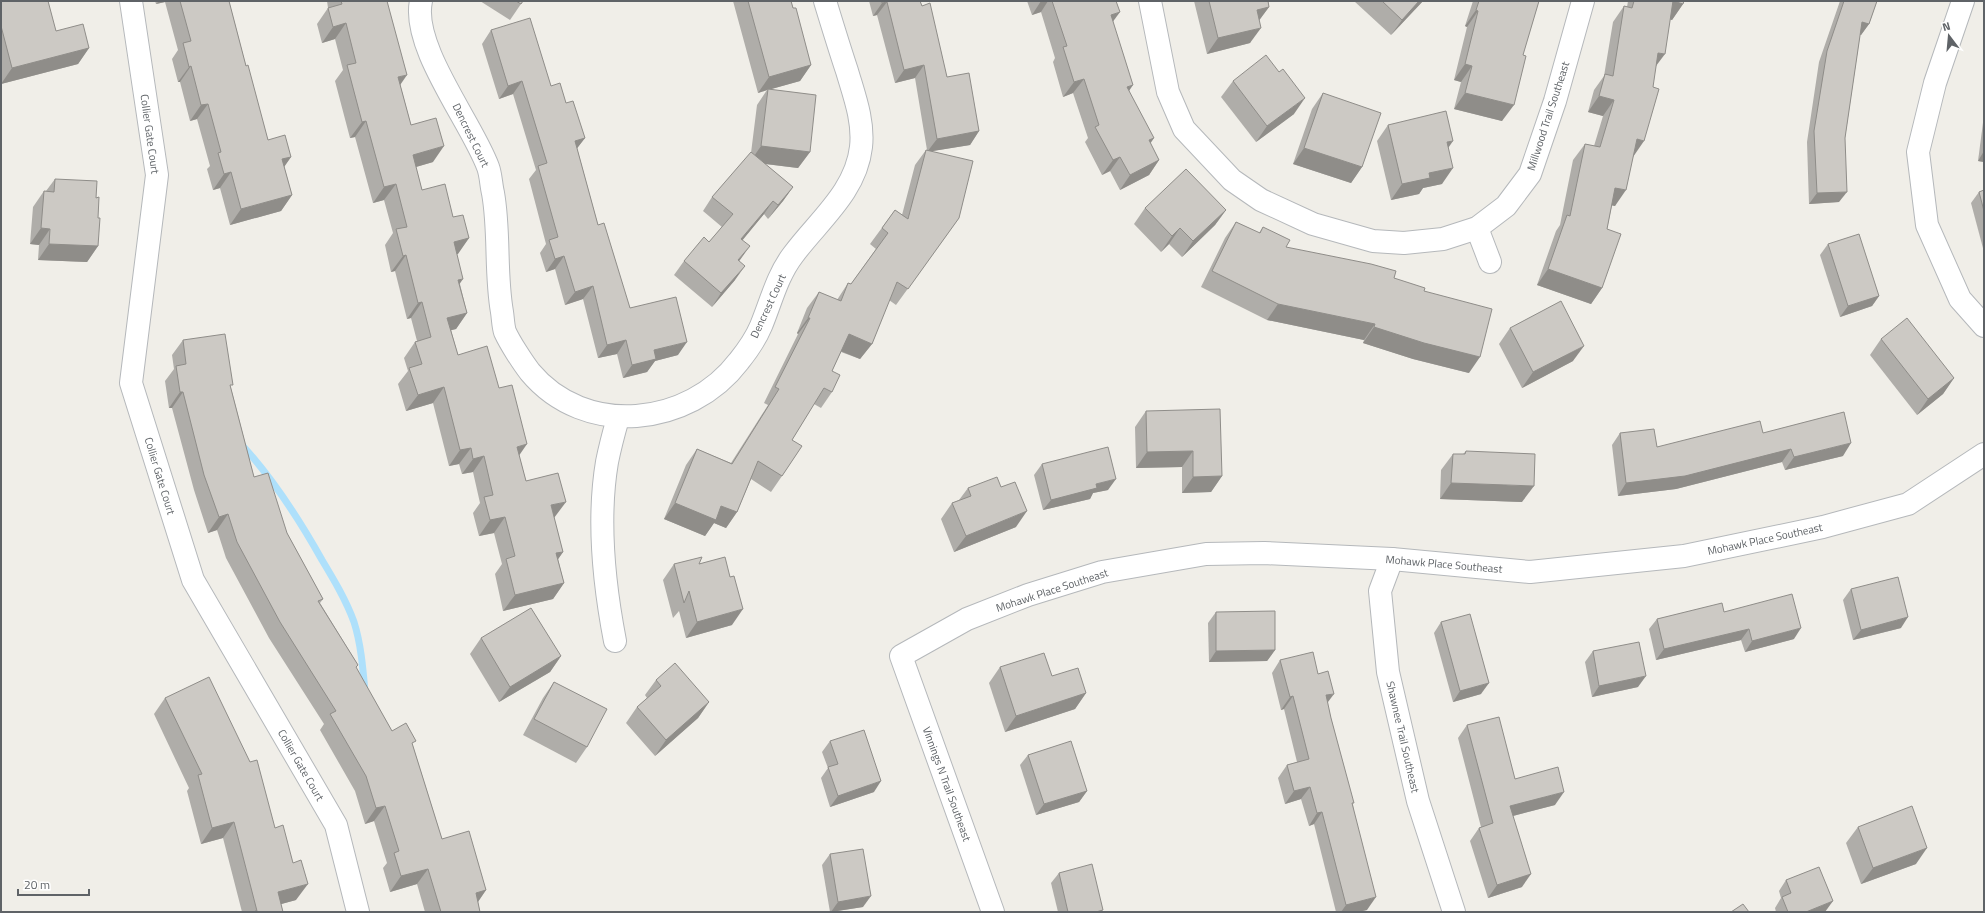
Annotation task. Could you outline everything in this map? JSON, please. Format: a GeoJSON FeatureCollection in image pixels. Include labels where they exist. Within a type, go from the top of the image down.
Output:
{"type":"FeatureCollection","features":[{"type":"Feature","properties":{"kind":"street","name":"Collier Gate Court"},"geometry":{"type":"LineString","coordinates":[[131,1],[157,175],[131,383],[193,580],[336,825],[358,912]]}},
{"type":"Feature","properties":{"kind":"street","name":"Dencrest Court"},"geometry":{"type":"LineString","coordinates":[[421,1],[419,12],[425,44],[488,168],[496,211],[498,289],[505,332],[530,372],[557,396],[586,410],[618,418],[648,416],[679,407],[711,390],[738,363],[760,329],[772,295],[792,256],[841,198],[854,174],[861,147],[860,113],[825,1]]}},
{"type":"Feature","properties":{"kind":"street","name":"Millwood Trail Southeast"},"geometry":{"type":"LineString","coordinates":[[1150,1],[1168,92],[1184,129],[1232,180],[1261,200],[1313,224],[1373,241],[1404,243],[1443,239],[1477,228],[1506,206],[1530,174],[1555,101],[1583,1]]}},
{"type":"Feature","properties":{"kind":"street"},"geometry":{"type":"LineString","coordinates":[[1963,1],[1935,82],[1918,152],[1927,225],[1960,300],[1984,326]]}},
{"type":"Feature","properties":{"kind":"street"},"geometry":{"type":"LineString","coordinates":[[1477,228],[1490,262]]}},
{"type":"Feature","properties":{"kind":"street"},"geometry":{"type":"LineString","coordinates":[[615,642],[606,597],[603,504],[607,463],[618,418]]}},
{"type":"Feature","properties":{"kind":"street","name":"Mohawk Place Southeast"},"geometry":{"type":"LineString","coordinates":[[901,656],[968,618],[1028,596],[1102,572],[1206,554],[1264,553],[1392,559],[1530,572],[1684,556],[1823,527],[1908,504],[1984,454]]}},
{"type":"Feature","properties":{"kind":"street","name":"Shawnee Trail Southeast"},"geometry":{"type":"LineString","coordinates":[[1392,559],[1380,591],[1388,672],[1418,801],[1454,912]]}},
{"type":"Feature","properties":{"kind":"street","name":"Vinnings N Trail Southeast"},"geometry":{"type":"LineString","coordinates":[[901,656],[993,912]]}},
{"type":"Feature","properties":{"kind":"building"},"geometry":{"type":"Polygon","coordinates":[[[1,1],[48,1],[56,31],[83,24],[89,48],[12,68],[1,26],[1,1]]]}},
{"type":"Feature","properties":{"kind":"building"},"geometry":{"type":"Polygon","coordinates":[[[180,1],[229,1],[268,140],[285,135],[291,157],[282,159],[292,195],[241,209],[231,172],[224,174],[218,153],[221,152],[208,104],[201,105],[191,66],[189,67],[183,43],[191,41],[180,1]]]}},
{"type":"Feature","properties":{"kind":"building"},"geometry":{"type":"Polygon","coordinates":[[[341,1],[387,1],[407,75],[398,77],[411,125],[436,118],[444,146],[413,155],[422,190],[445,184],[453,217],[463,215],[469,238],[454,242],[463,279],[458,280],[467,313],[447,318],[458,355],[487,346],[499,388],[512,385],[527,444],[517,447],[526,481],[558,473],[566,502],[551,505],[563,552],[556,553],[564,583],[515,595],[506,559],[515,556],[505,517],[490,520],[484,497],[493,495],[484,456],[473,459],[471,448],[460,450],[444,387],[418,395],[409,368],[422,364],[415,342],[431,337],[422,302],[418,303],[406,255],[403,256],[396,229],[407,227],[396,184],[384,187],[366,121],[362,122],[347,65],[356,63],[346,23],[333,27],[328,8],[342,4],[341,1]]]}},
{"type":"Feature","properties":{"kind":"building"},"geometry":{"type":"Polygon","coordinates":[[[516,1],[523,1],[521,4],[516,1]]]}},
{"type":"Feature","properties":{"kind":"building"},"geometry":{"type":"Polygon","coordinates":[[[748,1],[791,1],[793,8],[796,8],[811,65],[769,77],[748,1]]]}},
{"type":"Feature","properties":{"kind":"building"},"geometry":{"type":"Polygon","coordinates":[[[882,1],[920,1],[922,6],[930,3],[947,77],[969,73],[979,131],[937,139],[924,65],[904,70],[887,2],[882,3],[882,1]]]}},
{"type":"Feature","properties":{"kind":"building"},"geometry":{"type":"Polygon","coordinates":[[[1052,1],[1116,1],[1120,12],[1111,15],[1133,85],[1127,87],[1154,138],[1149,140],[1159,160],[1130,175],[1120,157],[1113,160],[1095,127],[1099,125],[1084,79],[1074,82],[1063,47],[1067,46],[1052,1]]]}},
{"type":"Feature","properties":{"kind":"building"},"geometry":{"type":"Polygon","coordinates":[[[1209,1],[1268,1],[1269,7],[1257,10],[1261,28],[1218,38],[1209,1]]]}},
{"type":"Feature","properties":{"kind":"building"},"geometry":{"type":"Polygon","coordinates":[[[1382,1],[1419,1],[1402,20],[1382,1]]]}},
{"type":"Feature","properties":{"kind":"building"},"geometry":{"type":"Polygon","coordinates":[[[1479,1],[1539,1],[1523,55],[1526,56],[1514,105],[1465,93],[1472,66],[1465,64],[1479,1]]]}},
{"type":"Feature","properties":{"kind":"building"},"geometry":{"type":"Polygon","coordinates":[[[1634,1],[1673,1],[1665,54],[1658,53],[1653,87],[1659,89],[1644,141],[1637,139],[1626,190],[1615,188],[1607,229],[1621,234],[1602,288],[1548,269],[1567,215],[1570,216],[1585,144],[1600,147],[1614,100],[1599,96],[1605,74],[1613,76],[1624,6],[1632,8],[1634,1]]]}},
{"type":"Feature","properties":{"kind":"building"},"geometry":{"type":"Polygon","coordinates":[[[1673,1],[1684,1],[1683,4],[1673,1]]]}},
{"type":"Feature","properties":{"kind":"building"},"geometry":{"type":"Polygon","coordinates":[[[1844,1],[1877,1],[1869,24],[1862,22],[1845,138],[1847,192],[1817,193],[1814,131],[1827,51],[1844,1]]]}},
{"type":"Feature","properties":{"kind":"building"},"geometry":{"type":"Polygon","coordinates":[[[530,18],[551,86],[560,83],[566,103],[573,101],[585,138],[575,141],[598,225],[604,223],[630,308],[676,297],[687,342],[654,350],[656,359],[632,365],[626,340],[607,345],[593,286],[575,292],[564,256],[555,259],[549,240],[558,237],[538,166],[547,163],[522,81],[508,86],[491,30],[530,18]]]}},
{"type":"Feature","properties":{"kind":"building"},"geometry":{"type":"Polygon","coordinates":[[[1266,55],[1279,72],[1283,69],[1305,98],[1267,126],[1233,81],[1266,55]]]}},
{"type":"Feature","properties":{"kind":"building"},"geometry":{"type":"Polygon","coordinates":[[[768,89],[816,95],[810,152],[761,146],[768,89]]]}},
{"type":"Feature","properties":{"kind":"building"},"geometry":{"type":"Polygon","coordinates":[[[1323,93],[1381,113],[1362,167],[1304,148],[1323,93]]]}},
{"type":"Feature","properties":{"kind":"building"},"geometry":{"type":"Polygon","coordinates":[[[1446,111],[1453,141],[1447,142],[1453,168],[1429,173],[1430,178],[1402,184],[1388,125],[1446,111]]]}},
{"type":"Feature","properties":{"kind":"building"},"geometry":{"type":"Polygon","coordinates":[[[926,150],[973,161],[959,218],[908,289],[897,282],[872,344],[849,334],[832,371],[840,375],[832,392],[824,388],[792,440],[802,446],[782,476],[758,461],[737,512],[721,506],[716,520],[675,503],[697,449],[732,464],[779,389],[775,387],[810,318],[808,318],[819,292],[841,301],[848,283],[851,284],[888,233],[882,228],[895,210],[908,219],[926,150]]]}},
{"type":"Feature","properties":{"kind":"building"},"geometry":{"type":"Polygon","coordinates":[[[751,152],[793,187],[778,205],[773,201],[741,239],[750,246],[738,260],[745,266],[721,293],[684,261],[704,237],[709,242],[733,214],[712,197],[751,152]]]}},
{"type":"Feature","properties":{"kind":"building"},"geometry":{"type":"Polygon","coordinates":[[[1186,169],[1226,210],[1193,241],[1180,228],[1172,236],[1145,208],[1186,169]]]}},
{"type":"Feature","properties":{"kind":"building"},"geometry":{"type":"Polygon","coordinates":[[[55,179],[97,181],[96,198],[99,197],[98,218],[100,218],[98,246],[49,244],[50,229],[41,228],[44,191],[54,192],[55,179]]]}},
{"type":"Feature","properties":{"kind":"building"},"geometry":{"type":"Polygon","coordinates":[[[1984,190],[1984,211],[1979,192],[1984,190]]]}},
{"type":"Feature","properties":{"kind":"building"},"geometry":{"type":"Polygon","coordinates":[[[1236,222],[1260,233],[1263,227],[1290,240],[1286,247],[1371,264],[1396,271],[1394,278],[1425,288],[1424,291],[1492,309],[1480,357],[1424,343],[1374,327],[1375,324],[1278,304],[1212,271],[1236,222]]]}},
{"type":"Feature","properties":{"kind":"building"},"geometry":{"type":"Polygon","coordinates":[[[1859,234],[1879,296],[1848,306],[1828,244],[1859,234]]]}},
{"type":"Feature","properties":{"kind":"building"},"geometry":{"type":"Polygon","coordinates":[[[1561,301],[1584,346],[1533,372],[1510,328],[1561,301]]]}},
{"type":"Feature","properties":{"kind":"building"},"geometry":{"type":"Polygon","coordinates":[[[1907,318],[1954,378],[1928,399],[1881,339],[1907,318]]]}},
{"type":"Feature","properties":{"kind":"building"},"geometry":{"type":"Polygon","coordinates":[[[225,334],[233,385],[230,385],[254,477],[268,473],[287,533],[323,599],[318,601],[358,665],[356,667],[392,731],[406,723],[416,741],[412,743],[442,839],[469,831],[486,890],[476,893],[480,912],[441,912],[428,869],[401,876],[394,853],[399,851],[385,806],[376,808],[366,776],[330,714],[336,711],[280,622],[237,542],[228,514],[219,517],[204,475],[183,392],[180,392],[176,366],[186,364],[183,340],[225,334]]]}},
{"type":"Feature","properties":{"kind":"building"},"geometry":{"type":"Polygon","coordinates":[[[1220,409],[1222,476],[1193,477],[1193,451],[1147,452],[1146,411],[1220,409]]]}},
{"type":"Feature","properties":{"kind":"building"},"geometry":{"type":"Polygon","coordinates":[[[1844,412],[1851,443],[1794,457],[1791,449],[1685,476],[1626,483],[1620,433],[1654,429],[1657,447],[1760,421],[1763,433],[1844,412]]]}},
{"type":"Feature","properties":{"kind":"building"},"geometry":{"type":"Polygon","coordinates":[[[1108,447],[1116,479],[1096,484],[1097,488],[1051,500],[1042,464],[1108,447]]]}},
{"type":"Feature","properties":{"kind":"building"},"geometry":{"type":"Polygon","coordinates":[[[1466,451],[1535,454],[1534,486],[1451,483],[1453,454],[1465,454],[1466,451]]]}},
{"type":"Feature","properties":{"kind":"building"},"geometry":{"type":"Polygon","coordinates":[[[997,477],[1001,487],[1015,482],[1027,511],[966,536],[952,503],[971,496],[968,488],[997,477]]]}},
{"type":"Feature","properties":{"kind":"building"},"geometry":{"type":"Polygon","coordinates":[[[702,557],[699,564],[725,557],[730,577],[734,576],[743,609],[697,622],[689,591],[684,603],[674,564],[702,557]]]}},
{"type":"Feature","properties":{"kind":"building"},"geometry":{"type":"Polygon","coordinates":[[[1898,577],[1908,617],[1861,630],[1851,589],[1898,577]]]}},
{"type":"Feature","properties":{"kind":"building"},"geometry":{"type":"Polygon","coordinates":[[[1792,594],[1801,628],[1752,641],[1749,629],[1664,649],[1657,619],[1722,603],[1724,612],[1792,594]]]}},
{"type":"Feature","properties":{"kind":"building"},"geometry":{"type":"Polygon","coordinates":[[[531,608],[561,656],[510,687],[481,638],[531,608]]]}},
{"type":"Feature","properties":{"kind":"building"},"geometry":{"type":"Polygon","coordinates":[[[1275,611],[1275,650],[1216,651],[1216,612],[1275,611]]]}},
{"type":"Feature","properties":{"kind":"building"},"geometry":{"type":"Polygon","coordinates":[[[1470,614],[1489,683],[1460,691],[1441,622],[1470,614]]]}},
{"type":"Feature","properties":{"kind":"building"},"geometry":{"type":"Polygon","coordinates":[[[1639,642],[1646,676],[1599,686],[1593,651],[1639,642]]]}},
{"type":"Feature","properties":{"kind":"building"},"geometry":{"type":"Polygon","coordinates":[[[1313,652],[1318,674],[1328,671],[1334,694],[1326,695],[1354,803],[1352,803],[1376,897],[1346,905],[1322,812],[1317,813],[1310,787],[1294,791],[1287,765],[1309,759],[1293,696],[1290,697],[1280,660],[1313,652]]]}},
{"type":"Feature","properties":{"kind":"building"},"geometry":{"type":"Polygon","coordinates":[[[1044,653],[1052,676],[1078,668],[1086,693],[1016,716],[1000,667],[1044,653]]]}},
{"type":"Feature","properties":{"kind":"building"},"geometry":{"type":"Polygon","coordinates":[[[675,663],[709,702],[666,740],[637,707],[661,686],[656,680],[675,663]]]}},
{"type":"Feature","properties":{"kind":"building"},"geometry":{"type":"Polygon","coordinates":[[[209,677],[250,762],[257,760],[275,828],[283,825],[293,863],[301,860],[308,884],[278,892],[283,912],[255,912],[257,911],[234,822],[212,828],[198,775],[202,774],[165,698],[209,677]]]}},
{"type":"Feature","properties":{"kind":"building"},"geometry":{"type":"Polygon","coordinates":[[[554,682],[607,709],[587,747],[534,719],[554,682]]]}},
{"type":"Feature","properties":{"kind":"building"},"geometry":{"type":"Polygon","coordinates":[[[1499,717],[1515,779],[1558,767],[1564,792],[1510,806],[1531,874],[1497,885],[1479,828],[1493,823],[1467,725],[1499,717]]]}},
{"type":"Feature","properties":{"kind":"building"},"geometry":{"type":"Polygon","coordinates":[[[864,730],[881,781],[838,796],[828,767],[838,764],[830,741],[864,730]]]}},
{"type":"Feature","properties":{"kind":"building"},"geometry":{"type":"Polygon","coordinates":[[[1071,741],[1087,791],[1044,804],[1028,755],[1071,741]]]}},
{"type":"Feature","properties":{"kind":"building"},"geometry":{"type":"Polygon","coordinates":[[[1912,806],[1927,848],[1873,868],[1858,827],[1912,806]]]}},
{"type":"Feature","properties":{"kind":"building"},"geometry":{"type":"Polygon","coordinates":[[[863,849],[871,896],[838,902],[830,854],[863,849]]]}},
{"type":"Feature","properties":{"kind":"building"},"geometry":{"type":"Polygon","coordinates":[[[1092,864],[1103,910],[1096,912],[1068,912],[1059,873],[1092,864]]]}},
{"type":"Feature","properties":{"kind":"building"},"geometry":{"type":"Polygon","coordinates":[[[1819,867],[1833,901],[1806,912],[1788,912],[1782,897],[1791,893],[1786,880],[1819,867]]]}},
{"type":"Feature","properties":{"kind":"building"},"geometry":{"type":"Polygon","coordinates":[[[1743,904],[1749,912],[1731,912],[1743,904]]]}},
{"type":"Feature","properties":{"kind":"waterway"},"geometry":{"type":"LineString","coordinates":[[242,445],[275,486],[295,515],[344,598],[354,622],[358,639],[365,692]]}}]}
